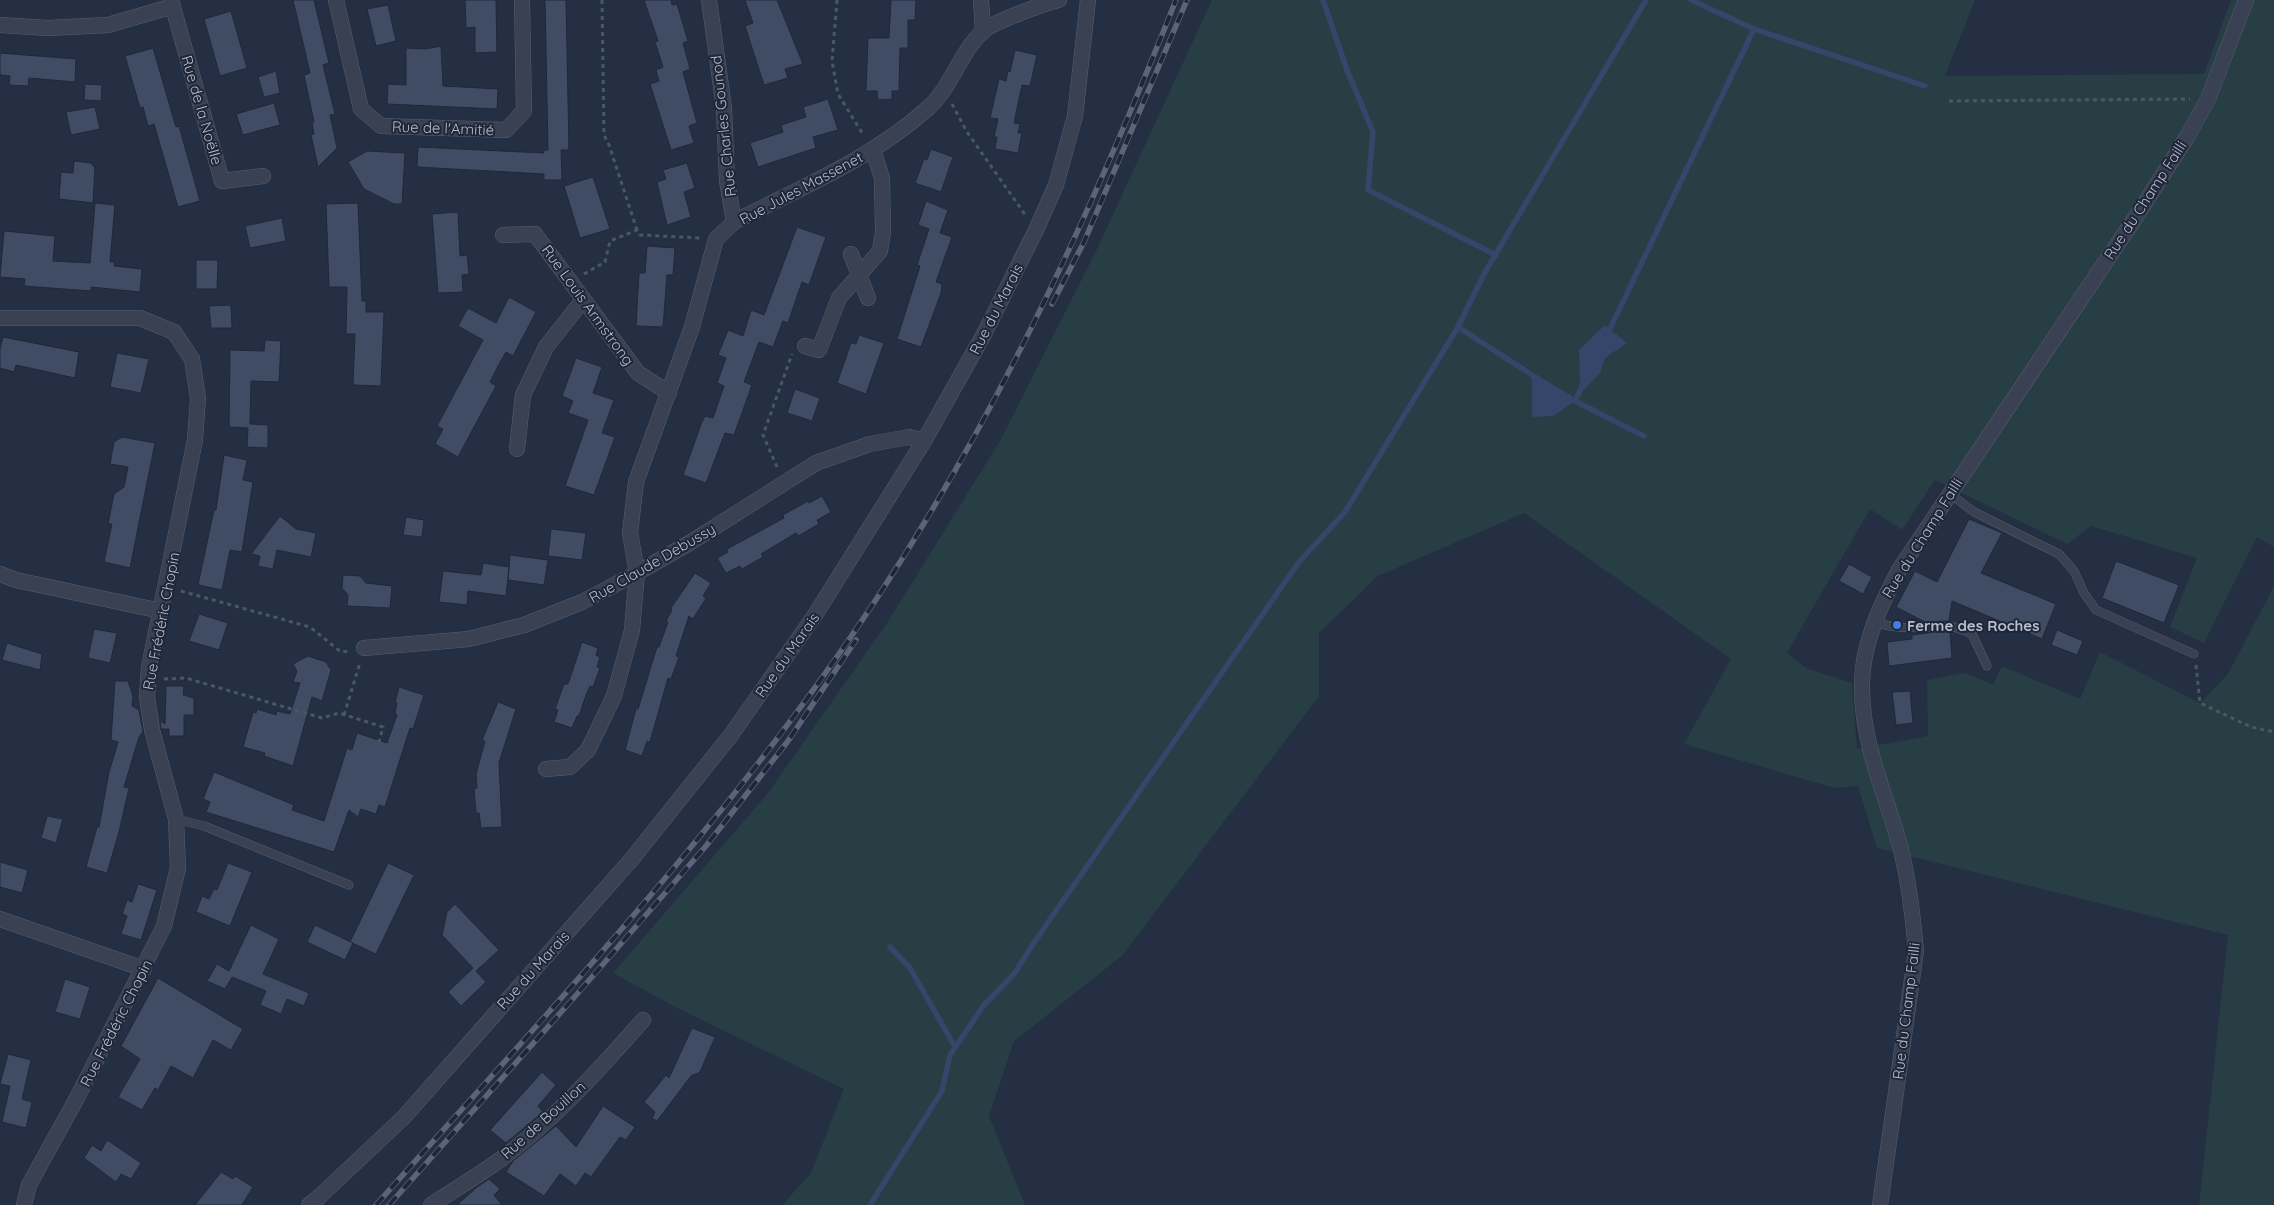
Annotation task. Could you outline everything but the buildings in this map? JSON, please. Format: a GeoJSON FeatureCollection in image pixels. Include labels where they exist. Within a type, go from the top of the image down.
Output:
{"type":"FeatureCollection","features":[{"type":"Feature","properties":{"kind":"street","name":"Rue de l'Amitié"},"geometry":{"type":"LineString","coordinates":[[336,0],[361,109],[381,126],[506,130],[524,111],[522,0]]}},
{"type":"Feature","properties":{"kind":"street","name":"Rue Charles Gounod"},"geometry":{"type":"LineString","coordinates":[[709,0],[724,108],[727,182],[734,222]]}},
{"type":"Feature","properties":{"kind":"street"},"geometry":{"type":"LineString","coordinates":[[981,0],[982,32]]}},
{"type":"Feature","properties":{"kind":"street","name":"Rue Jules Massenet"},"geometry":{"type":"LineString","coordinates":[[716,239],[734,222],[873,150],[927,109],[945,90],[962,59],[982,32],[1040,4],[1058,0]]}},
{"type":"Feature","properties":{"kind":"street","name":"Rue du Marais"},"geometry":{"type":"LineString","coordinates":[[308,1205],[319,1198],[404,1117],[631,860],[731,734],[815,615],[924,441],[984,334],[1036,230],[1056,185],[1075,116],[1088,0]]}},
{"type":"Feature","properties":{"kind":"street","name":"Rue du Champ Failli"},"geometry":{"type":"LineString","coordinates":[[1880,1205],[1916,952],[1914,919],[1900,847],[1880,787],[1864,715],[1862,683],[1868,646],[1875,622],[1880,607],[1899,570],[2143,206],[2208,99],[2246,0]]}},
{"type":"Feature","properties":{"kind":"street"},"geometry":{"type":"LineString","coordinates":[[0,25],[48,28],[108,25],[172,3]]}},
{"type":"Feature","properties":{"kind":"street","name":"Rue de la Noëlle"},"geometry":{"type":"LineString","coordinates":[[172,3],[222,181],[263,176]]}},
{"type":"Feature","properties":{"kind":"street"},"geometry":{"type":"LineString","coordinates":[[805,346],[819,350],[839,298],[880,251],[883,232],[882,178],[873,150]]}},
{"type":"Feature","properties":{"kind":"street","name":"Rue Louis Armstrong"},"geometry":{"type":"LineString","coordinates":[[503,236],[535,234],[638,373],[668,394]]}},
{"type":"Feature","properties":{"kind":"street"},"geometry":{"type":"LineString","coordinates":[[546,769],[570,767],[588,750],[614,696],[632,630],[637,573],[630,533],[636,482],[692,327],[716,239]]}},
{"type":"Feature","properties":{"kind":"street"},"geometry":{"type":"LineString","coordinates":[[851,254],[868,298]]}},
{"type":"Feature","properties":{"kind":"street"},"geometry":{"type":"LineString","coordinates":[[517,449],[523,395],[546,347],[583,300]]}},
{"type":"Feature","properties":{"kind":"street","name":"Rue Frédéric Chopin"},"geometry":{"type":"LineString","coordinates":[[0,318],[140,318],[174,332],[192,359],[198,398],[195,440],[148,680],[147,697],[152,730],[176,819],[178,868],[164,926],[144,969],[78,1096],[29,1184],[24,1205]]}},
{"type":"Feature","properties":{"kind":"street","name":"Rue Claude Debussy"},"geometry":{"type":"LineString","coordinates":[[364,648],[469,639],[524,625],[582,602],[637,573],[691,542],[816,463],[870,444],[909,437],[924,441]]}},
{"type":"Feature","properties":{"kind":"street"},"geometry":{"type":"LineString","coordinates":[[0,574],[16,580],[161,611]]}},
{"type":"Feature","properties":{"kind":"street"},"geometry":{"type":"LineString","coordinates":[[0,919],[144,969]]}},
{"type":"Feature","properties":{"kind":"street","name":"Rue de Bouillon"},"geometry":{"type":"LineString","coordinates":[[431,1205],[502,1158],[556,1113],[606,1062],[643,1020]]}},
{"type":"Feature","properties":{"kind":"lane"},"geometry":{"type":"LineString","coordinates":[[1949,493],[1974,512],[2059,554],[2074,571],[2096,610],[2194,654]]}},
{"type":"Feature","properties":{"kind":"lane"},"geometry":{"type":"LineString","coordinates":[[1875,622],[1891,628],[1955,627],[1972,634],[1987,666]]}},
{"type":"Feature","properties":{"kind":"lane"},"geometry":{"type":"LineString","coordinates":[[176,819],[204,826],[349,886]]}},
{"type":"Feature","properties":{"kind":"path"},"geometry":{"type":"LineString","coordinates":[[602,0],[604,135],[637,230],[640,235],[716,239]]}},
{"type":"Feature","properties":{"kind":"path"},"geometry":{"type":"LineString","coordinates":[[837,0],[832,62],[838,94],[873,150]]}},
{"type":"Feature","properties":{"kind":"path"},"geometry":{"type":"LineString","coordinates":[[945,90],[967,132],[1036,230]]}},
{"type":"Feature","properties":{"kind":"path"},"geometry":{"type":"LineString","coordinates":[[1949,101],[2208,99]]}},
{"type":"Feature","properties":{"kind":"path"},"geometry":{"type":"LineString","coordinates":[[571,282],[605,262],[610,242],[637,230]]}},
{"type":"Feature","properties":{"kind":"path"},"geometry":{"type":"LineString","coordinates":[[785,484],[763,435],[792,354],[805,346]]}},
{"type":"Feature","properties":{"kind":"path"},"geometry":{"type":"LineString","coordinates":[[166,587],[310,627],[341,652],[364,648],[344,715]]}},
{"type":"Feature","properties":{"kind":"path"},"geometry":{"type":"LineString","coordinates":[[2194,654],[2200,703],[2251,727],[2274,732]]}},
{"type":"Feature","properties":{"kind":"path"},"geometry":{"type":"LineString","coordinates":[[148,680],[186,678],[322,718],[339,713],[383,727],[379,742]]}},
{"type":"Feature","properties":{"kind":"green space"},"geometry":{"type":"Polygon","coordinates":[[[1212,0],[1975,0],[1945,76],[2204,74],[2231,0],[2274,0],[2274,547],[2257,537],[2204,643],[2170,627],[2197,558],[2091,526],[2067,544],[1935,480],[1902,530],[1870,509],[1787,653],[1806,668],[1852,683],[1857,749],[1928,736],[1927,680],[1965,673],[1993,685],[2002,666],[2080,699],[2100,652],[2200,703],[2228,674],[2274,586],[2274,1205],[2199,1205],[2228,935],[1877,848],[1858,786],[1835,788],[1684,744],[1731,659],[1524,513],[1378,576],[1319,633],[1319,696],[1122,956],[1014,1041],[989,1116],[1025,1205],[782,1205],[811,1173],[844,1089],[675,1007],[613,973],[768,793],[887,623],[1000,441],[1098,247],[1212,0]]]}},
{"type":"Feature","properties":{"kind":"water"},"geometry":{"type":"Polygon","coordinates":[[[1605,325],[1627,343],[1605,358],[1600,373],[1585,389],[1580,388],[1579,350],[1605,325]]]}},
{"type":"Feature","properties":{"kind":"water"},"geometry":{"type":"Polygon","coordinates":[[[1532,375],[1575,401],[1553,416],[1532,417],[1532,375]]]}},
{"type":"Feature","properties":{"kind":"waterway"},"geometry":{"type":"LineString","coordinates":[[1323,0],[1347,70],[1373,132],[1368,190],[1496,255]]}},
{"type":"Feature","properties":{"kind":"waterway"},"geometry":{"type":"LineString","coordinates":[[870,1205],[942,1091],[950,1055],[984,1005],[1014,974],[1035,941],[1299,562],[1345,512],[1458,327],[1484,274],[1646,0]]}},
{"type":"Feature","properties":{"kind":"waterway"},"geometry":{"type":"LineString","coordinates":[[1691,0],[1754,29],[1925,86]]}},
{"type":"Feature","properties":{"kind":"waterway"},"geometry":{"type":"LineString","coordinates":[[1607,335],[1754,29]]}},
{"type":"Feature","properties":{"kind":"waterway"},"geometry":{"type":"LineString","coordinates":[[1458,327],[1575,401],[1644,436]]}},
{"type":"Feature","properties":{"kind":"waterway"},"geometry":{"type":"LineString","coordinates":[[1575,401],[1584,382]]}},
{"type":"Feature","properties":{"kind":"waterway"},"geometry":{"type":"LineString","coordinates":[[890,947],[910,968],[955,1047]]}},
{"type":"Feature","properties":{"kind":"railway"},"geometry":{"type":"LineString","coordinates":[[376,1205],[637,912],[700,836],[761,760],[819,682],[875,601],[963,457],[1041,308],[1111,156],[1176,0]]}},
{"type":"Feature","properties":{"kind":"railway"},"geometry":{"type":"LineString","coordinates":[[1052,304],[1084,242],[1187,0]]}},
{"type":"Feature","properties":{"kind":"railway"},"geometry":{"type":"LineString","coordinates":[[389,1205],[706,846],[788,741],[856,640]]}},
{"type":"Feature","properties":{"kind":"place","name":"Ferme des Roches"},"geometry":{"type":"Point","coordinates":[1897,625]}}]}
